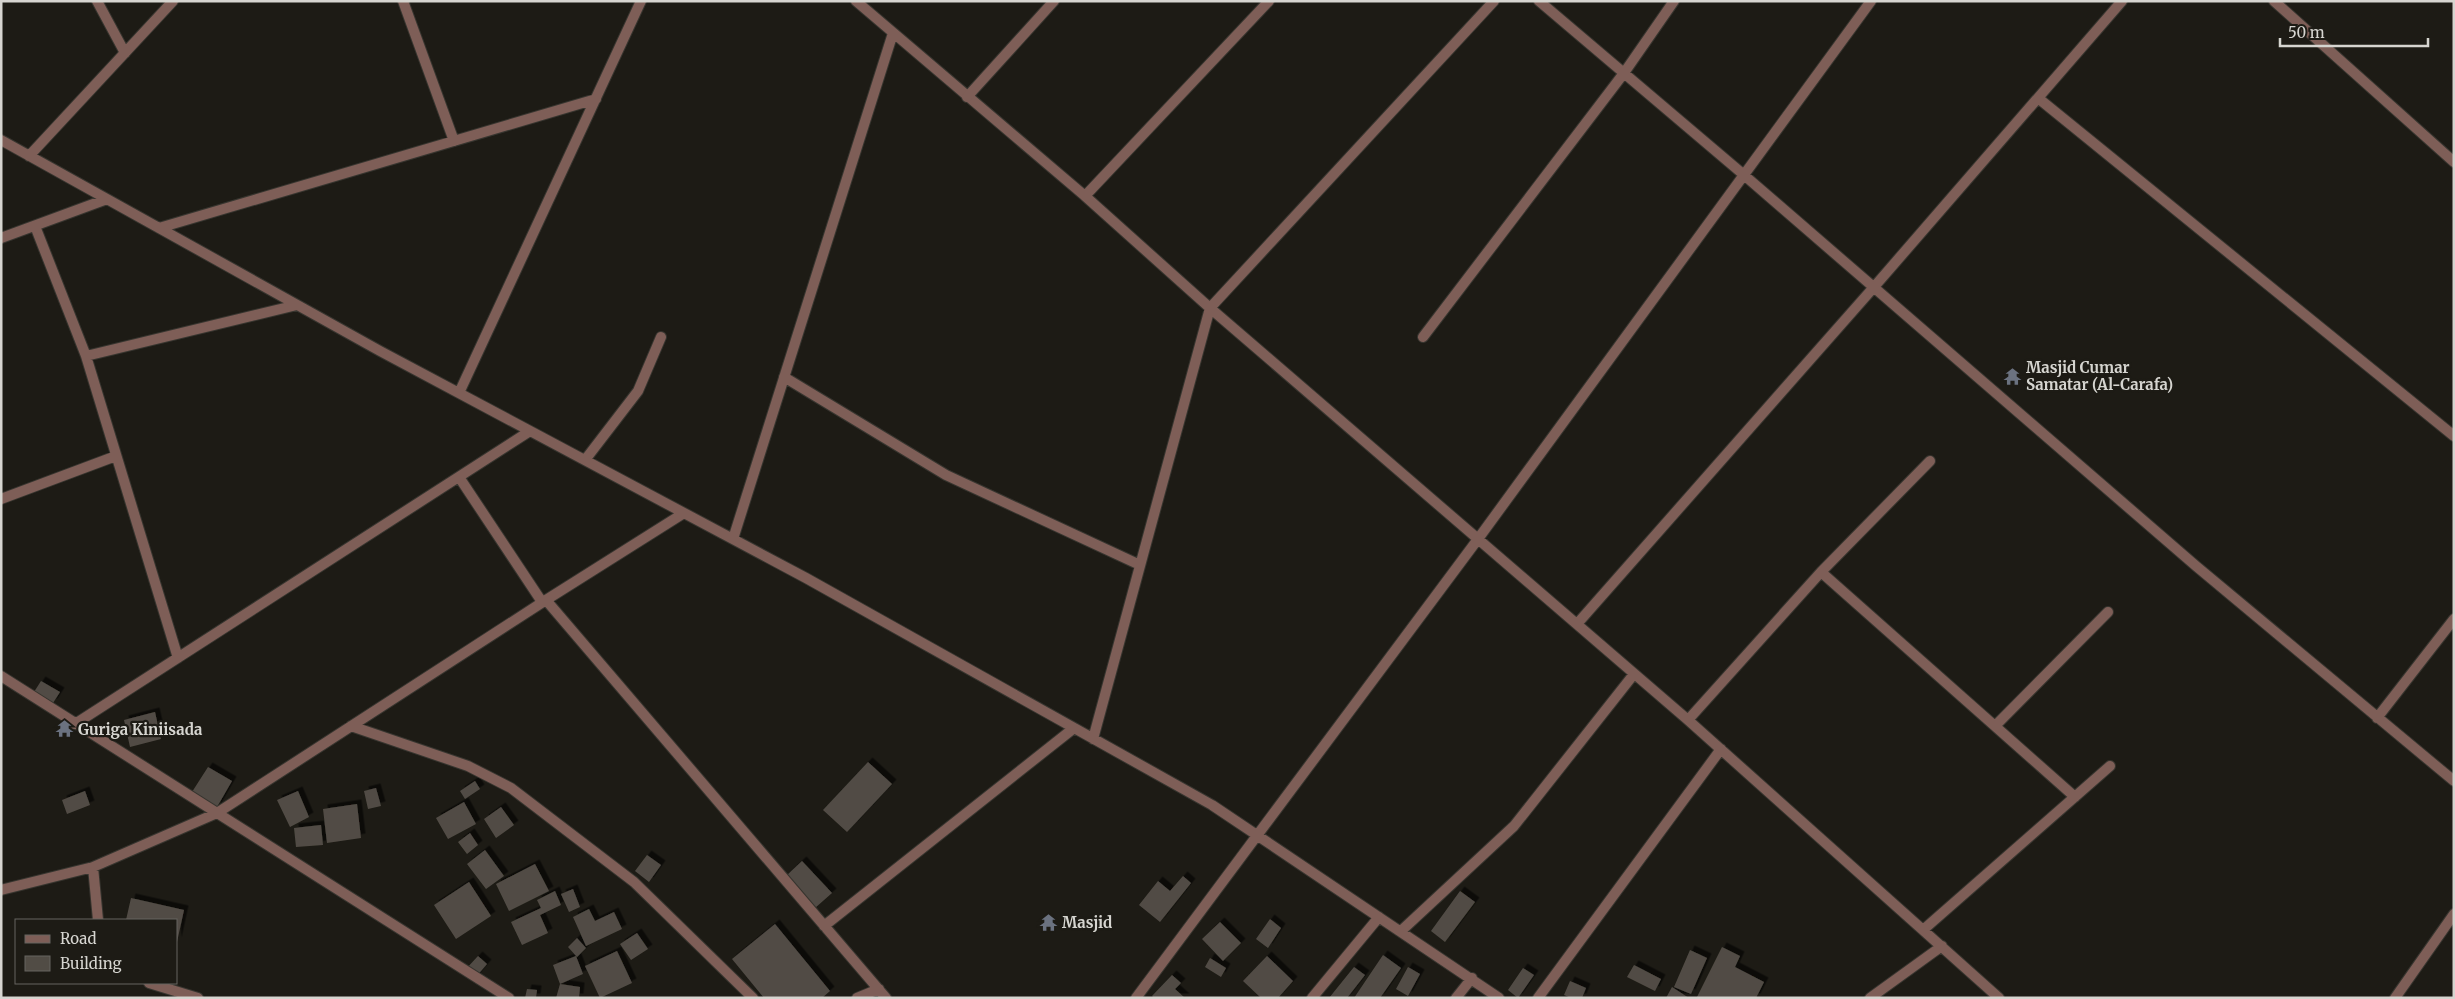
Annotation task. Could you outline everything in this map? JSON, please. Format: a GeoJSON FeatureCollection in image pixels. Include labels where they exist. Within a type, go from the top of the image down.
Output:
{"type":"FeatureCollection","features":[{"type":"Feature","properties":{"kind":"street"},"geometry":{"type":"LineString","coordinates":[[97,1],[125,53]]}},
{"type":"Feature","properties":{"kind":"street"},"geometry":{"type":"LineString","coordinates":[[29,156],[173,1]]}},
{"type":"Feature","properties":{"kind":"street"},"geometry":{"type":"LineString","coordinates":[[403,1],[454,141]]}},
{"type":"Feature","properties":{"kind":"street"},"geometry":{"type":"LineString","coordinates":[[459,393],[641,1]]}},
{"type":"Feature","properties":{"kind":"street"},"geometry":{"type":"LineString","coordinates":[[856,1],[1086,196],[1210,308],[1688,720],[1999,998]]}},
{"type":"Feature","properties":{"kind":"street"},"geometry":{"type":"LineString","coordinates":[[967,97],[1054,1]]}},
{"type":"Feature","properties":{"kind":"street"},"geometry":{"type":"LineString","coordinates":[[1086,196],[1269,1]]}},
{"type":"Feature","properties":{"kind":"street"},"geometry":{"type":"LineString","coordinates":[[1093,739],[1210,308],[1494,1]]}},
{"type":"Feature","properties":{"kind":"street"},"geometry":{"type":"LineString","coordinates":[[1539,1],[1744,175],[2196,566],[2454,781]]}},
{"type":"Feature","properties":{"kind":"street"},"geometry":{"type":"LineString","coordinates":[[1423,337],[1624,73],[1674,1]]}},
{"type":"Feature","properties":{"kind":"street"},"geometry":{"type":"LineString","coordinates":[[1136,998],[1478,539],[1872,1]]}},
{"type":"Feature","properties":{"kind":"street"},"geometry":{"type":"LineString","coordinates":[[1577,624],[1874,287],[2122,1]]}},
{"type":"Feature","properties":{"kind":"street"},"geometry":{"type":"LineString","coordinates":[[2274,1],[2454,162]]}},
{"type":"Feature","properties":{"kind":"street"},"geometry":{"type":"LineString","coordinates":[[733,539],[893,33]]}},
{"type":"Feature","properties":{"kind":"street"},"geometry":{"type":"LineString","coordinates":[[2038,98],[2454,436]]}},
{"type":"Feature","properties":{"kind":"street"},"geometry":{"type":"LineString","coordinates":[[159,228],[596,99]]}},
{"type":"Feature","properties":{"kind":"street"},"geometry":{"type":"LineString","coordinates":[[1,140],[459,393],[733,539],[1212,805],[1472,978],[1499,998]]}},
{"type":"Feature","properties":{"kind":"street"},"geometry":{"type":"LineString","coordinates":[[1,238],[107,199]]}},
{"type":"Feature","properties":{"kind":"street"},"geometry":{"type":"LineString","coordinates":[[35,226],[86,356],[178,658]]}},
{"type":"Feature","properties":{"kind":"street"},"geometry":{"type":"LineString","coordinates":[[86,356],[298,305]]}},
{"type":"Feature","properties":{"kind":"street"},"geometry":{"type":"LineString","coordinates":[[585,460],[638,390],[661,337]]}},
{"type":"Feature","properties":{"kind":"street"},"geometry":{"type":"LineString","coordinates":[[784,377],[946,475],[1140,566]]}},
{"type":"Feature","properties":{"kind":"street"},"geometry":{"type":"LineString","coordinates":[[75,724],[530,431]]}},
{"type":"Feature","properties":{"kind":"street"},"geometry":{"type":"LineString","coordinates":[[1,499],[116,456]]}},
{"type":"Feature","properties":{"kind":"street"},"geometry":{"type":"LineString","coordinates":[[1688,720],[1821,572],[1930,461]]}},
{"type":"Feature","properties":{"kind":"street"},"geometry":{"type":"LineString","coordinates":[[459,477],[544,601],[886,998]]}},
{"type":"Feature","properties":{"kind":"street"},"geometry":{"type":"LineString","coordinates":[[1,890],[94,867],[217,813],[544,601],[684,513]]}},
{"type":"Feature","properties":{"kind":"street"},"geometry":{"type":"LineString","coordinates":[[1821,572],[2075,797]]}},
{"type":"Feature","properties":{"kind":"street"},"geometry":{"type":"LineString","coordinates":[[1995,726],[2108,612]]}},
{"type":"Feature","properties":{"kind":"street"},"geometry":{"type":"LineString","coordinates":[[2377,718],[2454,619]]}},
{"type":"Feature","properties":{"kind":"street"},"geometry":{"type":"LineString","coordinates":[[1401,931],[1514,826],[1634,674]]}},
{"type":"Feature","properties":{"kind":"street"},"geometry":{"type":"LineString","coordinates":[[3,680],[509,998]]}},
{"type":"Feature","properties":{"kind":"street"},"geometry":{"type":"LineString","coordinates":[[351,726],[468,766],[511,788],[634,882],[753,998]]}},
{"type":"Feature","properties":{"kind":"street"},"geometry":{"type":"LineString","coordinates":[[824,926],[1074,728]]}},
{"type":"Feature","properties":{"kind":"street"},"geometry":{"type":"LineString","coordinates":[[1538,998],[1721,750]]}},
{"type":"Feature","properties":{"kind":"street"},"geometry":{"type":"LineString","coordinates":[[1923,930],[2110,766]]}},
{"type":"Feature","properties":{"kind":"street"},"geometry":{"type":"LineString","coordinates":[[94,867],[98,919]]}},
{"type":"Feature","properties":{"kind":"street"},"geometry":{"type":"LineString","coordinates":[[2395,998],[2454,914]]}},
{"type":"Feature","properties":{"kind":"street"},"geometry":{"type":"LineString","coordinates":[[1312,998],[1379,917]]}},
{"type":"Feature","properties":{"kind":"street"},"geometry":{"type":"LineString","coordinates":[[1870,998],[1942,946]]}},
{"type":"Feature","properties":{"kind":"street"},"geometry":{"type":"LineString","coordinates":[[1456,998],[1472,978]]}},
{"type":"Feature","properties":{"kind":"street"},"geometry":{"type":"LineString","coordinates":[[151,984],[198,998]]}},
{"type":"Feature","properties":{"kind":"street"},"geometry":{"type":"LineString","coordinates":[[857,998],[878,989]]}},
{"type":"Feature","properties":{"kind":"building"},"geometry":{"type":"Polygon","coordinates":[[[41,681],[60,692],[53,703],[34,692],[41,681]]]}},
{"type":"Feature","properties":{"kind":"building"},"geometry":{"type":"Polygon","coordinates":[[[155,712],[161,739],[130,747],[124,720],[155,712]]]}},
{"type":"Feature","properties":{"kind":"building"},"geometry":{"type":"Polygon","coordinates":[[[868,762],[892,784],[847,832],[823,810],[868,762]]]}},
{"type":"Feature","properties":{"kind":"building"},"geometry":{"type":"Polygon","coordinates":[[[208,767],[232,781],[217,807],[192,792],[208,767]]]}},
{"type":"Feature","properties":{"kind":"building"},"geometry":{"type":"Polygon","coordinates":[[[475,781],[480,789],[465,799],[460,791],[475,781]]]}},
{"type":"Feature","properties":{"kind":"building"},"geometry":{"type":"Polygon","coordinates":[[[376,788],[381,806],[368,809],[364,791],[376,788]]]}},
{"type":"Feature","properties":{"kind":"building"},"geometry":{"type":"Polygon","coordinates":[[[85,791],[90,805],[67,814],[62,800],[85,791]]]}},
{"type":"Feature","properties":{"kind":"building"},"geometry":{"type":"Polygon","coordinates":[[[298,791],[309,817],[290,827],[277,800],[298,791]]]}},
{"type":"Feature","properties":{"kind":"building"},"geometry":{"type":"Polygon","coordinates":[[[464,802],[476,824],[448,839],[436,818],[464,802]]]}},
{"type":"Feature","properties":{"kind":"building"},"geometry":{"type":"Polygon","coordinates":[[[357,804],[361,838],[327,843],[323,809],[357,804]]]}},
{"type":"Feature","properties":{"kind":"building"},"geometry":{"type":"Polygon","coordinates":[[[501,807],[514,825],[496,838],[484,819],[501,807]]]}},
{"type":"Feature","properties":{"kind":"building"},"geometry":{"type":"Polygon","coordinates":[[[321,825],[323,845],[296,847],[294,828],[321,825]]]}},
{"type":"Feature","properties":{"kind":"building"},"geometry":{"type":"Polygon","coordinates":[[[470,833],[478,845],[467,854],[458,842],[470,833]]]}},
{"type":"Feature","properties":{"kind":"building"},"geometry":{"type":"Polygon","coordinates":[[[485,850],[504,876],[486,889],[467,864],[485,850]]]}},
{"type":"Feature","properties":{"kind":"building"},"geometry":{"type":"Polygon","coordinates":[[[647,855],[661,865],[649,882],[635,871],[647,855]]]}},
{"type":"Feature","properties":{"kind":"building"},"geometry":{"type":"Polygon","coordinates":[[[802,861],[832,893],[815,908],[786,876],[802,861]]]}},
{"type":"Feature","properties":{"kind":"building"},"geometry":{"type":"Polygon","coordinates":[[[535,864],[549,891],[509,911],[496,884],[535,864]]]}},
{"type":"Feature","properties":{"kind":"building"},"geometry":{"type":"Polygon","coordinates":[[[1183,876],[1191,883],[1160,922],[1139,905],[1158,881],[1170,891],[1183,876]]]}},
{"type":"Feature","properties":{"kind":"building"},"geometry":{"type":"Polygon","coordinates":[[[469,882],[491,916],[456,939],[434,905],[469,882]]]}},
{"type":"Feature","properties":{"kind":"building"},"geometry":{"type":"Polygon","coordinates":[[[573,889],[580,907],[569,912],[561,894],[573,889]]]}},
{"type":"Feature","properties":{"kind":"building"},"geometry":{"type":"Polygon","coordinates":[[[555,891],[561,905],[540,915],[548,933],[522,945],[511,922],[541,908],[537,900],[555,891]]]}},
{"type":"Feature","properties":{"kind":"building"},"geometry":{"type":"Polygon","coordinates":[[[1460,891],[1475,902],[1445,942],[1431,931],[1460,891]]]}},
{"type":"Feature","properties":{"kind":"building"},"geometry":{"type":"Polygon","coordinates":[[[131,898],[184,910],[178,937],[178,919],[126,919],[131,898]]]}},
{"type":"Feature","properties":{"kind":"building"},"geometry":{"type":"Polygon","coordinates":[[[589,909],[595,921],[614,912],[622,929],[586,946],[573,917],[589,909]]]}},
{"type":"Feature","properties":{"kind":"building"},"geometry":{"type":"Polygon","coordinates":[[[1270,919],[1281,928],[1268,948],[1256,939],[1270,919]]]}},
{"type":"Feature","properties":{"kind":"building"},"geometry":{"type":"Polygon","coordinates":[[[1220,922],[1241,943],[1223,961],[1202,939],[1220,922]]]}},
{"type":"Feature","properties":{"kind":"building"},"geometry":{"type":"Polygon","coordinates":[[[775,924],[830,991],[822,998],[764,998],[732,959],[775,924]]]}},
{"type":"Feature","properties":{"kind":"building"},"geometry":{"type":"Polygon","coordinates":[[[637,933],[648,949],[631,960],[620,944],[637,933]]]}},
{"type":"Feature","properties":{"kind":"building"},"geometry":{"type":"Polygon","coordinates":[[[577,938],[586,948],[577,957],[568,947],[577,938]]]}},
{"type":"Feature","properties":{"kind":"building"},"geometry":{"type":"Polygon","coordinates":[[[1722,947],[1740,956],[1735,967],[1764,982],[1756,998],[1697,997],[1722,947]]]}},
{"type":"Feature","properties":{"kind":"building"},"geometry":{"type":"Polygon","coordinates":[[[1690,950],[1707,958],[1691,994],[1674,987],[1690,950]]]}},
{"type":"Feature","properties":{"kind":"building"},"geometry":{"type":"Polygon","coordinates":[[[617,951],[632,983],[600,998],[585,966],[617,951]]]}},
{"type":"Feature","properties":{"kind":"building"},"geometry":{"type":"Polygon","coordinates":[[[1383,955],[1401,968],[1380,998],[1354,998],[1383,955]]]}},
{"type":"Feature","properties":{"kind":"building"},"geometry":{"type":"Polygon","coordinates":[[[478,956],[487,964],[475,978],[466,969],[478,956]]]}},
{"type":"Feature","properties":{"kind":"building"},"geometry":{"type":"Polygon","coordinates":[[[576,956],[583,974],[560,984],[553,965],[576,956]]]}},
{"type":"Feature","properties":{"kind":"building"},"geometry":{"type":"Polygon","coordinates":[[[1267,956],[1293,981],[1278,998],[1261,998],[1243,981],[1267,956]]]}},
{"type":"Feature","properties":{"kind":"building"},"geometry":{"type":"Polygon","coordinates":[[[1210,958],[1226,968],[1221,977],[1205,967],[1210,958]]]}},
{"type":"Feature","properties":{"kind":"building"},"geometry":{"type":"Polygon","coordinates":[[[1634,965],[1661,979],[1655,991],[1627,977],[1634,965]]]}},
{"type":"Feature","properties":{"kind":"building"},"geometry":{"type":"Polygon","coordinates":[[[1354,967],[1365,975],[1347,998],[1329,998],[1354,967]]]}},
{"type":"Feature","properties":{"kind":"building"},"geometry":{"type":"Polygon","coordinates":[[[1408,967],[1420,974],[1408,996],[1396,989],[1408,967]]]}},
{"type":"Feature","properties":{"kind":"building"},"geometry":{"type":"Polygon","coordinates":[[[1523,968],[1534,975],[1518,998],[1508,990],[1523,968]]]}},
{"type":"Feature","properties":{"kind":"building"},"geometry":{"type":"Polygon","coordinates":[[[1172,975],[1181,983],[1175,989],[1185,998],[1154,998],[1152,996],[1172,975]]]}},
{"type":"Feature","properties":{"kind":"building"},"geometry":{"type":"Polygon","coordinates":[[[1570,981],[1586,988],[1582,998],[1571,998],[1564,995],[1570,981]]]}},
{"type":"Feature","properties":{"kind":"building"},"geometry":{"type":"Polygon","coordinates":[[[560,984],[580,987],[579,998],[556,998],[560,984]]]}},
{"type":"Feature","properties":{"kind":"building"},"geometry":{"type":"Polygon","coordinates":[[[1672,987],[1689,998],[1666,998],[1672,987]]]}},
{"type":"Feature","properties":{"kind":"building"},"geometry":{"type":"Polygon","coordinates":[[[527,989],[537,990],[536,998],[525,998],[527,989]]]}},
{"type":"Feature","properties":{"kind":"place","name":"Masjid Cumar Samatar (Al-Carafa)"},"geometry":{"type":"Point","coordinates":[2012,376]}},
{"type":"Feature","properties":{"kind":"place","name":"Guriga Kiniisada"},"geometry":{"type":"Point","coordinates":[64,729]}},
{"type":"Feature","properties":{"kind":"place","name":"Masjid"},"geometry":{"type":"Point","coordinates":[1048,922]}}]}
